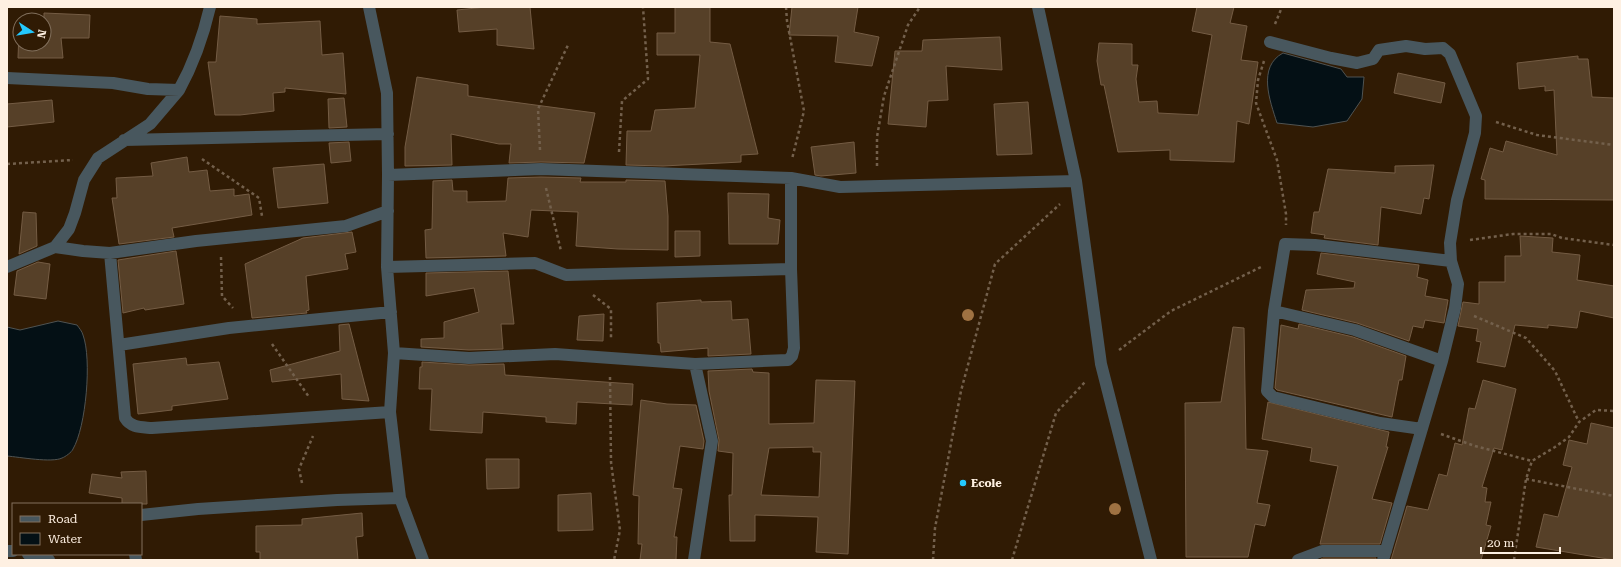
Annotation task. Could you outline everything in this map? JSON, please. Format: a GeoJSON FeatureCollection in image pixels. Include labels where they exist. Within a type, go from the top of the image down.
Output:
{"type":"FeatureCollection","features":[{"type":"Feature","properties":{"kind":"street"},"geometry":{"type":"LineString","coordinates":[[7,267],[55,247],[69,229],[84,180],[98,158],[150,124],[179,90],[190,71],[203,38],[210,7]]}},
{"type":"Feature","properties":{"kind":"street"},"geometry":{"type":"LineString","coordinates":[[369,7],[387,93],[387,267],[394,353],[390,412],[400,498],[423,560]]}},
{"type":"Feature","properties":{"kind":"street"},"geometry":{"type":"LineString","coordinates":[[1038,7],[1076,185],[1102,364],[1151,560]]}},
{"type":"Feature","properties":{"kind":"street"},"geometry":{"type":"LineString","coordinates":[[1270,42],[1331,58],[1357,63],[1373,59],[1379,50],[1394,46],[1425,49],[1443,48],[1450,54],[1476,116],[1476,133],[1457,200],[1450,243],[1451,261],[1458,284],[1455,308],[1442,361],[1384,555],[1322,551],[1298,560]]}},
{"type":"Feature","properties":{"kind":"street"},"geometry":{"type":"LineString","coordinates":[[7,78],[113,83],[148,89],[179,90]]}},
{"type":"Feature","properties":{"kind":"street"},"geometry":{"type":"LineString","coordinates":[[124,140],[388,134]]}},
{"type":"Feature","properties":{"kind":"street"},"geometry":{"type":"LineString","coordinates":[[388,175],[541,169],[791,178],[840,187],[1076,185]]}},
{"type":"Feature","properties":{"kind":"street"},"geometry":{"type":"LineString","coordinates":[[394,353],[469,358],[555,354],[695,364],[788,360],[792,356],[794,348],[791,269],[791,178]]}},
{"type":"Feature","properties":{"kind":"street"},"geometry":{"type":"LineString","coordinates":[[55,247],[83,252],[110,253],[220,239],[346,226],[388,211]]}},
{"type":"Feature","properties":{"kind":"street"},"geometry":{"type":"LineString","coordinates":[[1422,429],[1380,423],[1273,397],[1267,391],[1274,311],[1285,244],[1315,245],[1451,261]]}},
{"type":"Feature","properties":{"kind":"street"},"geometry":{"type":"LineString","coordinates":[[110,253],[125,418],[128,423],[135,426],[152,428],[390,412]]}},
{"type":"Feature","properties":{"kind":"street"},"geometry":{"type":"LineString","coordinates":[[387,267],[535,263],[566,275],[791,269]]}},
{"type":"Feature","properties":{"kind":"street"},"geometry":{"type":"LineString","coordinates":[[1274,311],[1355,330],[1442,361]]}},
{"type":"Feature","properties":{"kind":"street"},"geometry":{"type":"LineString","coordinates":[[119,345],[249,326],[390,312]]}},
{"type":"Feature","properties":{"kind":"street"},"geometry":{"type":"LineString","coordinates":[[694,560],[712,441],[695,364]]}},
{"type":"Feature","properties":{"kind":"street"},"geometry":{"type":"LineString","coordinates":[[142,515],[183,510],[337,500],[400,498]]}},
{"type":"Feature","properties":{"kind":"street"},"geometry":{"type":"LineString","coordinates":[[31,555],[48,560]]}},
{"type":"Feature","properties":{"kind":"path"},"geometry":{"type":"LineString","coordinates":[[617,171],[622,101],[648,79],[643,7]]}},
{"type":"Feature","properties":{"kind":"path"},"geometry":{"type":"LineString","coordinates":[[786,7],[787,21],[804,111],[792,158],[791,178]]}},
{"type":"Feature","properties":{"kind":"path"},"geometry":{"type":"LineString","coordinates":[[877,186],[877,137],[884,96],[908,25],[920,7]]}},
{"type":"Feature","properties":{"kind":"path"},"geometry":{"type":"LineString","coordinates":[[1012,560],[1056,413],[1102,364],[1171,311],[1264,266],[1285,244],[1286,214],[1277,160],[1256,103],[1258,80],[1282,7]]}},
{"type":"Feature","properties":{"kind":"path"},"geometry":{"type":"LineString","coordinates":[[568,45],[538,109],[541,169],[566,275],[611,309],[611,462],[620,530],[614,560]]}},
{"type":"Feature","properties":{"kind":"path"},"geometry":{"type":"LineString","coordinates":[[1476,116],[1537,135],[1614,145]]}},
{"type":"Feature","properties":{"kind":"path"},"geometry":{"type":"LineString","coordinates":[[200,157],[258,198],[265,234]]}},
{"type":"Feature","properties":{"kind":"path"},"geometry":{"type":"LineString","coordinates":[[7,164],[98,158]]}},
{"type":"Feature","properties":{"kind":"path"},"geometry":{"type":"LineString","coordinates":[[933,560],[935,528],[961,391],[995,264],[1076,185]]}},
{"type":"Feature","properties":{"kind":"path"},"geometry":{"type":"LineString","coordinates":[[1450,243],[1513,234],[1551,234],[1562,238],[1614,245]]}},
{"type":"Feature","properties":{"kind":"path"},"geometry":{"type":"LineString","coordinates":[[220,239],[222,296],[249,326]]}},
{"type":"Feature","properties":{"kind":"path"},"geometry":{"type":"LineString","coordinates":[[1455,308],[1526,338],[1555,371],[1579,422]]}},
{"type":"Feature","properties":{"kind":"path"},"geometry":{"type":"LineString","coordinates":[[1514,560],[1526,479],[1532,461],[1569,437],[1579,422],[1596,410],[1614,411]]}},
{"type":"Feature","properties":{"kind":"path"},"geometry":{"type":"LineString","coordinates":[[1422,429],[1427,429],[1475,446],[1532,461]]}},
{"type":"Feature","properties":{"kind":"path"},"geometry":{"type":"LineString","coordinates":[[1526,479],[1614,496]]}},
{"type":"Feature","properties":{"kind":"water"},"geometry":{"type":"Polygon","coordinates":[[[1283,53],[1341,69],[1347,77],[1364,77],[1362,99],[1347,121],[1313,127],[1277,123],[1269,95],[1268,76],[1270,67],[1275,59],[1283,53]]]}},
{"type":"Feature","properties":{"kind":"water"},"geometry":{"type":"Polygon","coordinates":[[[58,321],[77,325],[83,334],[86,346],[86,393],[78,439],[71,452],[62,458],[43,460],[7,456],[7,327],[20,330],[58,321]]]}},
{"type":"Feature","properties":{"kind":"building"},"geometry":{"type":"Polygon","coordinates":[[[486,7],[530,7],[534,49],[497,45],[497,29],[459,32],[457,10],[486,7]]]}},
{"type":"Feature","properties":{"kind":"building"},"geometry":{"type":"Polygon","coordinates":[[[675,7],[710,7],[710,42],[730,44],[758,154],[741,155],[741,162],[663,166],[626,165],[627,131],[651,131],[655,110],[695,108],[700,55],[657,55],[657,33],[675,33],[675,7]]]}},
{"type":"Feature","properties":{"kind":"building"},"geometry":{"type":"Polygon","coordinates":[[[792,7],[858,7],[854,32],[879,37],[872,66],[835,62],[838,36],[789,35],[792,7]]]}},
{"type":"Feature","properties":{"kind":"building"},"geometry":{"type":"Polygon","coordinates":[[[1197,7],[1234,7],[1230,23],[1247,26],[1241,60],[1258,62],[1249,124],[1237,121],[1234,162],[1170,160],[1170,150],[1118,152],[1104,85],[1101,85],[1097,61],[1099,43],[1132,44],[1132,65],[1138,65],[1136,79],[1139,102],[1157,101],[1158,113],[1198,115],[1212,35],[1192,31],[1197,7]]]}},
{"type":"Feature","properties":{"kind":"building"},"geometry":{"type":"Polygon","coordinates":[[[52,13],[90,15],[89,38],[61,38],[63,58],[18,58],[18,52],[52,52],[52,13]]]}},
{"type":"Feature","properties":{"kind":"building"},"geometry":{"type":"Polygon","coordinates":[[[220,16],[257,19],[257,24],[320,21],[322,55],[343,53],[346,94],[285,88],[285,92],[273,93],[274,111],[240,115],[215,115],[208,62],[216,62],[220,16]]]}},
{"type":"Feature","properties":{"kind":"building"},"geometry":{"type":"Polygon","coordinates":[[[1000,37],[1002,70],[946,66],[948,100],[928,101],[926,127],[888,124],[895,51],[922,51],[923,40],[1000,37]]]}},
{"type":"Feature","properties":{"kind":"building"},"geometry":{"type":"Polygon","coordinates":[[[1578,56],[1578,59],[1588,59],[1592,97],[1614,98],[1614,200],[1485,199],[1485,180],[1481,179],[1490,148],[1503,152],[1506,141],[1557,155],[1554,90],[1545,91],[1545,86],[1519,89],[1517,63],[1578,56]]]}},
{"type":"Feature","properties":{"kind":"building"},"geometry":{"type":"Polygon","coordinates":[[[1398,73],[1445,83],[1441,103],[1394,93],[1398,73]]]}},
{"type":"Feature","properties":{"kind":"building"},"geometry":{"type":"Polygon","coordinates":[[[417,77],[468,85],[468,96],[595,113],[584,163],[509,163],[511,144],[499,144],[451,134],[452,165],[405,166],[405,147],[417,77]]]}},
{"type":"Feature","properties":{"kind":"building"},"geometry":{"type":"Polygon","coordinates":[[[344,98],[347,127],[329,128],[328,99],[344,98]]]}},
{"type":"Feature","properties":{"kind":"building"},"geometry":{"type":"Polygon","coordinates":[[[52,100],[54,122],[7,127],[7,104],[52,100]]]}},
{"type":"Feature","properties":{"kind":"building"},"geometry":{"type":"Polygon","coordinates":[[[1028,102],[1032,154],[997,155],[994,104],[1028,102]]]}},
{"type":"Feature","properties":{"kind":"building"},"geometry":{"type":"Polygon","coordinates":[[[349,142],[351,161],[331,163],[329,143],[349,142]]]}},
{"type":"Feature","properties":{"kind":"building"},"geometry":{"type":"Polygon","coordinates":[[[854,142],[856,173],[821,176],[815,175],[811,147],[854,142]]]}},
{"type":"Feature","properties":{"kind":"building"},"geometry":{"type":"Polygon","coordinates":[[[187,157],[189,172],[207,170],[210,191],[234,189],[234,196],[249,194],[252,215],[172,228],[174,237],[119,244],[112,198],[117,198],[116,178],[153,176],[151,163],[187,157]]]}},
{"type":"Feature","properties":{"kind":"building"},"geometry":{"type":"Polygon","coordinates":[[[324,164],[328,203],[278,208],[273,168],[324,164]]]}},
{"type":"Feature","properties":{"kind":"building"},"geometry":{"type":"Polygon","coordinates":[[[1434,165],[1429,199],[1424,198],[1421,214],[1381,207],[1378,245],[1324,238],[1325,235],[1311,233],[1314,212],[1319,212],[1328,169],[1395,173],[1395,166],[1434,165]]]}},
{"type":"Feature","properties":{"kind":"building"},"geometry":{"type":"Polygon","coordinates":[[[508,178],[581,178],[580,182],[626,182],[626,180],[665,181],[668,216],[668,250],[576,246],[578,212],[531,210],[528,237],[503,233],[506,256],[426,258],[425,230],[432,229],[433,181],[452,180],[453,191],[467,191],[467,202],[506,201],[508,178]]]}},
{"type":"Feature","properties":{"kind":"building"},"geometry":{"type":"Polygon","coordinates":[[[728,193],[769,194],[768,218],[780,220],[778,244],[729,244],[728,193]]]}},
{"type":"Feature","properties":{"kind":"building"},"geometry":{"type":"Polygon","coordinates":[[[23,212],[36,213],[37,246],[19,254],[23,212]]]}},
{"type":"Feature","properties":{"kind":"building"},"geometry":{"type":"Polygon","coordinates":[[[675,231],[700,231],[700,256],[675,257],[675,231]]]}},
{"type":"Feature","properties":{"kind":"building"},"geometry":{"type":"Polygon","coordinates":[[[352,232],[356,252],[345,254],[348,269],[306,276],[309,310],[306,311],[307,313],[252,318],[245,264],[303,238],[352,232]]]}},
{"type":"Feature","properties":{"kind":"building"},"geometry":{"type":"Polygon","coordinates":[[[1520,236],[1553,238],[1552,252],[1580,255],[1577,280],[1614,286],[1614,318],[1580,311],[1577,328],[1548,325],[1548,328],[1515,325],[1505,367],[1477,362],[1481,342],[1476,341],[1478,329],[1458,326],[1463,302],[1479,304],[1479,282],[1505,282],[1505,256],[1521,256],[1520,236]]]}},
{"type":"Feature","properties":{"kind":"building"},"geometry":{"type":"Polygon","coordinates":[[[176,251],[184,304],[145,310],[144,308],[123,313],[118,260],[176,251]]]}},
{"type":"Feature","properties":{"kind":"building"},"geometry":{"type":"Polygon","coordinates":[[[1321,253],[1419,265],[1417,277],[1428,280],[1425,296],[1448,300],[1444,323],[1425,320],[1423,328],[1413,326],[1409,341],[1357,323],[1302,310],[1306,290],[1354,288],[1355,282],[1317,274],[1321,253]]]}},
{"type":"Feature","properties":{"kind":"building"},"geometry":{"type":"Polygon","coordinates":[[[38,262],[50,264],[46,299],[14,295],[17,271],[38,262]]]}},
{"type":"Feature","properties":{"kind":"building"},"geometry":{"type":"Polygon","coordinates":[[[508,271],[514,324],[501,324],[503,349],[469,350],[421,347],[421,339],[444,338],[444,322],[479,312],[474,288],[426,296],[426,273],[508,271]]]}},
{"type":"Feature","properties":{"kind":"building"},"geometry":{"type":"Polygon","coordinates":[[[701,300],[701,302],[731,301],[732,320],[748,319],[751,354],[708,356],[708,348],[661,352],[660,343],[658,343],[657,303],[701,300]]]}},
{"type":"Feature","properties":{"kind":"building"},"geometry":{"type":"Polygon","coordinates":[[[604,314],[603,341],[577,340],[579,316],[604,314]]]}},
{"type":"Feature","properties":{"kind":"building"},"geometry":{"type":"Polygon","coordinates":[[[349,324],[369,401],[342,399],[341,374],[272,382],[270,370],[340,351],[339,325],[349,324]]]}},
{"type":"Feature","properties":{"kind":"building"},"geometry":{"type":"Polygon","coordinates":[[[1299,324],[1353,337],[1406,356],[1402,380],[1399,380],[1392,417],[1277,390],[1275,388],[1281,325],[1298,329],[1299,324]]]}},
{"type":"Feature","properties":{"kind":"building"},"geometry":{"type":"Polygon","coordinates":[[[1233,327],[1244,328],[1246,449],[1268,451],[1257,503],[1270,505],[1265,526],[1255,524],[1248,557],[1186,557],[1185,403],[1221,402],[1233,327]]]}},
{"type":"Feature","properties":{"kind":"building"},"geometry":{"type":"Polygon","coordinates":[[[186,358],[187,365],[219,362],[228,399],[172,406],[172,410],[138,414],[133,364],[186,358]]]}},
{"type":"Feature","properties":{"kind":"building"},"geometry":{"type":"Polygon","coordinates":[[[422,362],[469,365],[504,364],[505,375],[633,384],[632,405],[577,402],[576,424],[546,422],[546,417],[483,412],[482,433],[430,430],[432,389],[419,389],[420,367],[422,367],[422,362]]]}},
{"type":"Feature","properties":{"kind":"building"},"geometry":{"type":"Polygon","coordinates":[[[752,369],[753,372],[769,373],[769,424],[814,423],[816,380],[855,381],[848,554],[816,552],[818,517],[755,515],[755,541],[730,541],[729,495],[732,495],[733,453],[718,451],[719,440],[709,391],[708,371],[752,369]],[[813,447],[769,448],[761,495],[819,497],[821,452],[813,452],[813,447]]]}},
{"type":"Feature","properties":{"kind":"building"},"geometry":{"type":"Polygon","coordinates":[[[1483,380],[1516,389],[1502,450],[1494,448],[1482,487],[1487,488],[1485,502],[1491,502],[1486,525],[1491,526],[1481,560],[1391,560],[1407,506],[1428,510],[1439,474],[1447,476],[1455,443],[1462,445],[1469,408],[1475,409],[1483,380]]]}},
{"type":"Feature","properties":{"kind":"building"},"geometry":{"type":"Polygon","coordinates":[[[641,400],[667,404],[696,405],[704,441],[703,449],[680,446],[673,488],[682,489],[674,537],[677,537],[676,560],[640,560],[642,544],[638,544],[639,496],[633,495],[641,400]]]}},
{"type":"Feature","properties":{"kind":"building"},"geometry":{"type":"Polygon","coordinates":[[[1268,402],[1389,432],[1386,447],[1388,447],[1372,499],[1392,503],[1380,544],[1320,544],[1338,466],[1310,461],[1312,448],[1262,439],[1268,402]]]}},
{"type":"Feature","properties":{"kind":"building"},"geometry":{"type":"Polygon","coordinates":[[[1591,423],[1614,428],[1614,560],[1536,547],[1544,514],[1558,517],[1572,467],[1563,465],[1569,440],[1587,444],[1591,423]]]}},
{"type":"Feature","properties":{"kind":"building"},"geometry":{"type":"Polygon","coordinates":[[[486,459],[519,459],[519,488],[487,489],[486,459]]]}},
{"type":"Feature","properties":{"kind":"building"},"geometry":{"type":"Polygon","coordinates":[[[146,471],[147,504],[122,503],[122,498],[89,493],[92,474],[122,478],[121,472],[146,471]]]}},
{"type":"Feature","properties":{"kind":"building"},"geometry":{"type":"Polygon","coordinates":[[[591,493],[593,530],[558,531],[558,495],[591,493]]]}},
{"type":"Feature","properties":{"kind":"building"},"geometry":{"type":"Polygon","coordinates":[[[362,513],[363,536],[356,537],[358,560],[260,560],[260,552],[256,552],[256,526],[302,525],[302,519],[362,513]]]}},
{"type":"Feature","properties":{"kind":"building"},"geometry":{"type":"Polygon","coordinates":[[[1323,558],[1376,558],[1376,560],[1319,560],[1323,558]]]}},
{"type":"Feature","properties":{"kind":"place","name":"Ecole"},"geometry":{"type":"Point","coordinates":[963,483]}}]}
